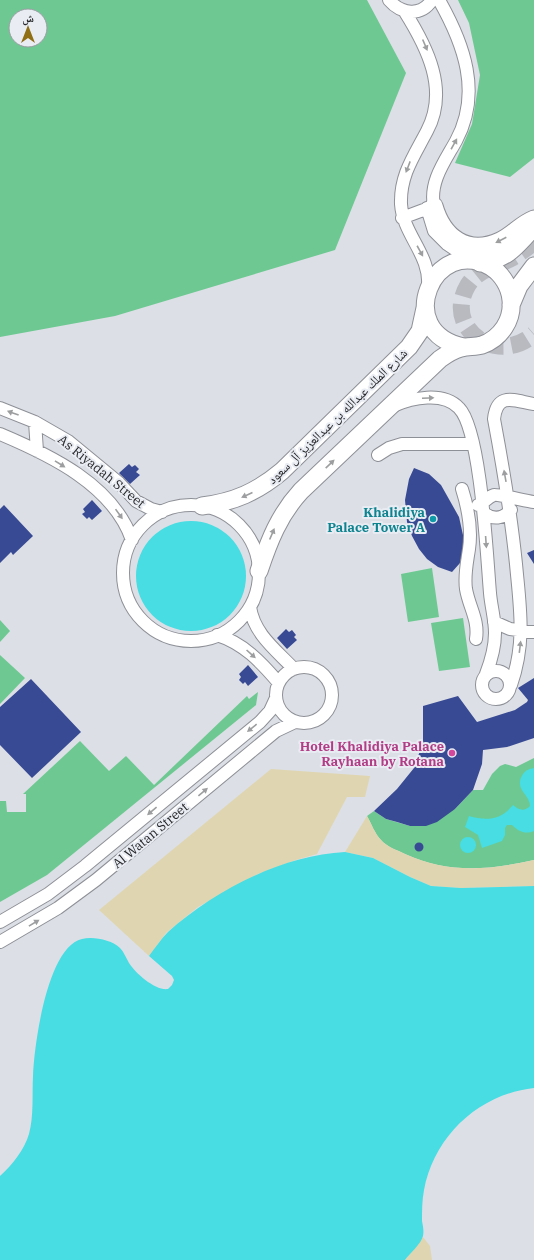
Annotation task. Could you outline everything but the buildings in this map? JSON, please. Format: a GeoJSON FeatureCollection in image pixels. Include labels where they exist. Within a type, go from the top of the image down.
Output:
{"type":"FeatureCollection","features":[{"type":"Feature","properties":{"kind":"street"},"geometry":{"type":"LineString","coordinates":[[389,0],[396,8],[405,12],[415,12],[424,8],[432,0]]}},
{"type":"Feature","properties":{"kind":"street"},"geometry":{"type":"LineString","coordinates":[[439,0],[460,40],[466,62],[468,104],[464,122],[438,173],[430,207],[434,231],[447,244],[476,262],[493,268],[503,278],[509,291],[511,305]]}},
{"type":"Feature","properties":{"kind":"street"},"geometry":{"type":"LineString","coordinates":[[405,12],[422,39],[430,58],[435,78],[436,98],[428,130],[407,167],[401,202],[402,218],[425,262],[429,278],[425,308],[430,324],[434,331],[448,342],[464,347]]}},
{"type":"Feature","properties":{"kind":"street"},"geometry":{"type":"LineString","coordinates":[[402,218],[430,207]]}},
{"type":"Feature","properties":{"kind":"street"},"geometry":{"type":"LineString","coordinates":[[430,207],[448,234],[459,241],[471,245],[483,246],[501,241],[534,219]]}},
{"type":"Feature","properties":{"kind":"street"},"geometry":{"type":"LineString","coordinates":[[428,286],[443,269],[457,262],[490,261],[510,253],[534,227]]}},
{"type":"Feature","properties":{"kind":"street"},"geometry":{"type":"LineString","coordinates":[[259,571],[253,545],[242,528],[226,516],[214,510],[202,506],[181,506],[162,512],[144,524],[132,540],[127,551],[123,575],[128,599],[142,620],[158,632],[177,639],[204,639],[217,635],[230,628],[250,607],[255,596],[259,571],[274,529],[287,508],[301,491],[440,359],[464,347],[482,345],[496,337],[506,325],[511,305],[519,286],[534,266]]}},
{"type":"Feature","properties":{"kind":"street","name":"شارع الملك عبدالله بن عبدالعزيز آل سعود"},"geometry":{"type":"LineString","coordinates":[[202,506],[222,503],[244,496],[265,485],[282,471],[409,347],[420,331],[425,308]]}},
{"type":"Feature","properties":{"kind":"street"},"geometry":{"type":"LineString","coordinates":[[390,407],[415,399],[438,398],[450,401],[460,408],[467,422],[473,444],[483,508],[493,616],[493,654],[482,682],[482,687],[486,695],[490,698],[500,699],[510,690],[510,685],[519,658],[522,631],[510,504],[494,419],[495,410],[499,403],[507,399],[515,399],[534,404]]}},
{"type":"Feature","properties":{"kind":"street","name":"As Riyadah Street"},"geometry":{"type":"LineString","coordinates":[[0,408],[35,422],[58,434],[82,451],[119,483],[136,501],[151,509],[162,512]]}},
{"type":"Feature","properties":{"kind":"street"},"geometry":{"type":"LineString","coordinates":[[35,422],[37,451]]}},
{"type":"Feature","properties":{"kind":"street","name":"As Riyadah Street"},"geometry":{"type":"LineString","coordinates":[[0,434],[37,451],[75,473],[105,496],[122,517],[132,540]]}},
{"type":"Feature","properties":{"kind":"street"},"geometry":{"type":"LineString","coordinates":[[378,455],[389,448],[402,444],[473,444]]}},
{"type":"Feature","properties":{"kind":"street"},"geometry":{"type":"LineString","coordinates":[[462,489],[467,508],[470,539],[465,568],[466,588],[477,627],[476,639]]}},
{"type":"Feature","properties":{"kind":"street"},"geometry":{"type":"LineString","coordinates":[[483,508],[492,495],[501,495],[510,504],[534,502]]}},
{"type":"Feature","properties":{"kind":"street"},"geometry":{"type":"LineString","coordinates":[[483,508],[488,516],[498,518],[503,516],[510,504]]}},
{"type":"Feature","properties":{"kind":"street"},"geometry":{"type":"LineString","coordinates":[[467,508],[483,508]]}},
{"type":"Feature","properties":{"kind":"street"},"geometry":{"type":"LineString","coordinates":[[250,607],[253,622],[258,631],[294,669]]}},
{"type":"Feature","properties":{"kind":"street"},"geometry":{"type":"LineString","coordinates":[[474,615],[493,616],[506,628],[534,632]]}},
{"type":"Feature","properties":{"kind":"street"},"geometry":{"type":"LineString","coordinates":[[217,635],[234,641],[249,652],[278,682]]}},
{"type":"Feature","properties":{"kind":"street"},"geometry":{"type":"LineString","coordinates":[[305,667],[318,671],[328,681],[332,695],[328,710],[323,715],[310,722],[295,722],[282,713],[276,698],[278,682],[288,672],[294,669],[305,667]]}},
{"type":"Feature","properties":{"kind":"street"},"geometry":{"type":"LineString","coordinates":[[486,674],[495,670],[500,671],[508,676],[510,685]]}},
{"type":"Feature","properties":{"kind":"street","name":"Al Watan Street"},"geometry":{"type":"LineString","coordinates":[[0,922],[48,894],[85,866],[260,722],[270,711],[276,698]]}},
{"type":"Feature","properties":{"kind":"street","name":"Al Watan Street"},"geometry":{"type":"LineString","coordinates":[[0,942],[36,922],[77,894],[276,731],[295,722]]}},
{"type":"Feature","properties":{"kind":"green space"},"geometry":{"type":"Polygon","coordinates":[[[0,0],[367,0],[406,73],[335,250],[115,316],[0,337],[0,0]]]}},
{"type":"Feature","properties":{"kind":"green space"},"geometry":{"type":"Polygon","coordinates":[[[458,0],[534,0],[534,158],[510,177],[455,163],[472,124],[480,75],[469,23],[458,0]]]}},
{"type":"Feature","properties":{"kind":"green space"},"geometry":{"type":"Polygon","coordinates":[[[432,568],[439,617],[408,622],[401,574],[432,568]]]}},
{"type":"Feature","properties":{"kind":"green space"},"geometry":{"type":"Polygon","coordinates":[[[463,618],[470,667],[439,671],[431,623],[463,618]]]}},
{"type":"Feature","properties":{"kind":"green space"},"geometry":{"type":"Polygon","coordinates":[[[0,620],[10,631],[0,642],[0,620]]]}},
{"type":"Feature","properties":{"kind":"green space"},"geometry":{"type":"Polygon","coordinates":[[[0,655],[25,678],[0,704],[0,655]]]}},
{"type":"Feature","properties":{"kind":"green space"},"geometry":{"type":"Polygon","coordinates":[[[258,692],[256,705],[47,875],[0,902],[0,801],[6,801],[7,812],[26,812],[26,794],[23,794],[80,741],[109,771],[126,756],[154,785],[247,696],[249,699],[258,692]]]}},
{"type":"Feature","properties":{"kind":"green space"},"geometry":{"type":"Polygon","coordinates":[[[534,758],[534,860],[484,868],[437,865],[405,854],[386,845],[377,835],[367,816],[374,811],[386,819],[410,826],[455,809],[473,790],[483,790],[492,774],[500,766],[505,764],[516,767],[534,758]]]}},
{"type":"Feature","properties":{"kind":"sand"},"geometry":{"type":"Polygon","coordinates":[[[271,769],[370,776],[365,797],[347,797],[317,854],[258,874],[198,907],[166,933],[149,956],[99,910],[271,769]]]}},
{"type":"Feature","properties":{"kind":"sand"},"geometry":{"type":"Polygon","coordinates":[[[367,816],[377,835],[386,845],[405,854],[437,865],[485,868],[534,860],[534,886],[461,888],[431,886],[373,858],[345,852],[367,816]]]}},
{"type":"Feature","properties":{"kind":"sand"},"geometry":{"type":"Polygon","coordinates":[[[423,1237],[430,1246],[432,1260],[405,1260],[423,1237]]]}},
{"type":"Feature","properties":{"kind":"water"},"geometry":{"type":"Polygon","coordinates":[[[191,521],[212,525],[222,530],[230,537],[237,545],[242,555],[246,576],[242,597],[237,607],[230,615],[222,622],[212,627],[191,631],[170,627],[160,622],[152,615],[145,607],[140,597],[136,576],[140,555],[145,545],[152,537],[160,530],[170,525],[191,521]]]}},
{"type":"Feature","properties":{"kind":"water"},"geometry":{"type":"Polygon","coordinates":[[[534,768],[534,831],[528,833],[519,831],[512,825],[507,825],[502,841],[482,848],[478,835],[465,827],[469,816],[488,819],[504,814],[513,805],[522,810],[528,808],[530,806],[528,798],[521,788],[520,779],[525,772],[534,768]]]}},
{"type":"Feature","properties":{"kind":"water"},"geometry":{"type":"Polygon","coordinates":[[[465,837],[471,837],[476,842],[474,851],[471,853],[465,853],[460,848],[460,842],[465,837]]]}},
{"type":"Feature","properties":{"kind":"water"},"geometry":{"type":"Polygon","coordinates":[[[345,852],[373,858],[431,886],[461,888],[534,886],[534,1088],[514,1092],[495,1099],[462,1121],[449,1136],[438,1152],[429,1170],[424,1190],[422,1209],[423,1236],[405,1260],[0,1260],[0,1176],[18,1156],[29,1134],[31,1127],[36,1043],[45,999],[51,978],[60,960],[70,946],[86,938],[102,939],[117,945],[141,977],[152,985],[163,989],[168,989],[174,980],[172,976],[149,956],[168,932],[186,917],[228,889],[273,868],[297,860],[345,852]]]}},
{"type":"Feature","properties":{"kind":"tunnel"},"geometry":{"type":"LineString","coordinates":[[534,242],[512,258],[488,268],[477,275],[468,285],[462,301],[462,315],[468,328],[477,338],[490,344],[504,346],[519,343],[534,334]]}},
{"type":"Feature","properties":{"kind":"place","name":"Khalidiya Palace Tower A"},"geometry":{"type":"Point","coordinates":[433,519]}},
{"type":"Feature","properties":{"kind":"place","name":"Hotel Khalidiya Palace Rayhaan by Rotana"},"geometry":{"type":"Point","coordinates":[452,753]}}]}
